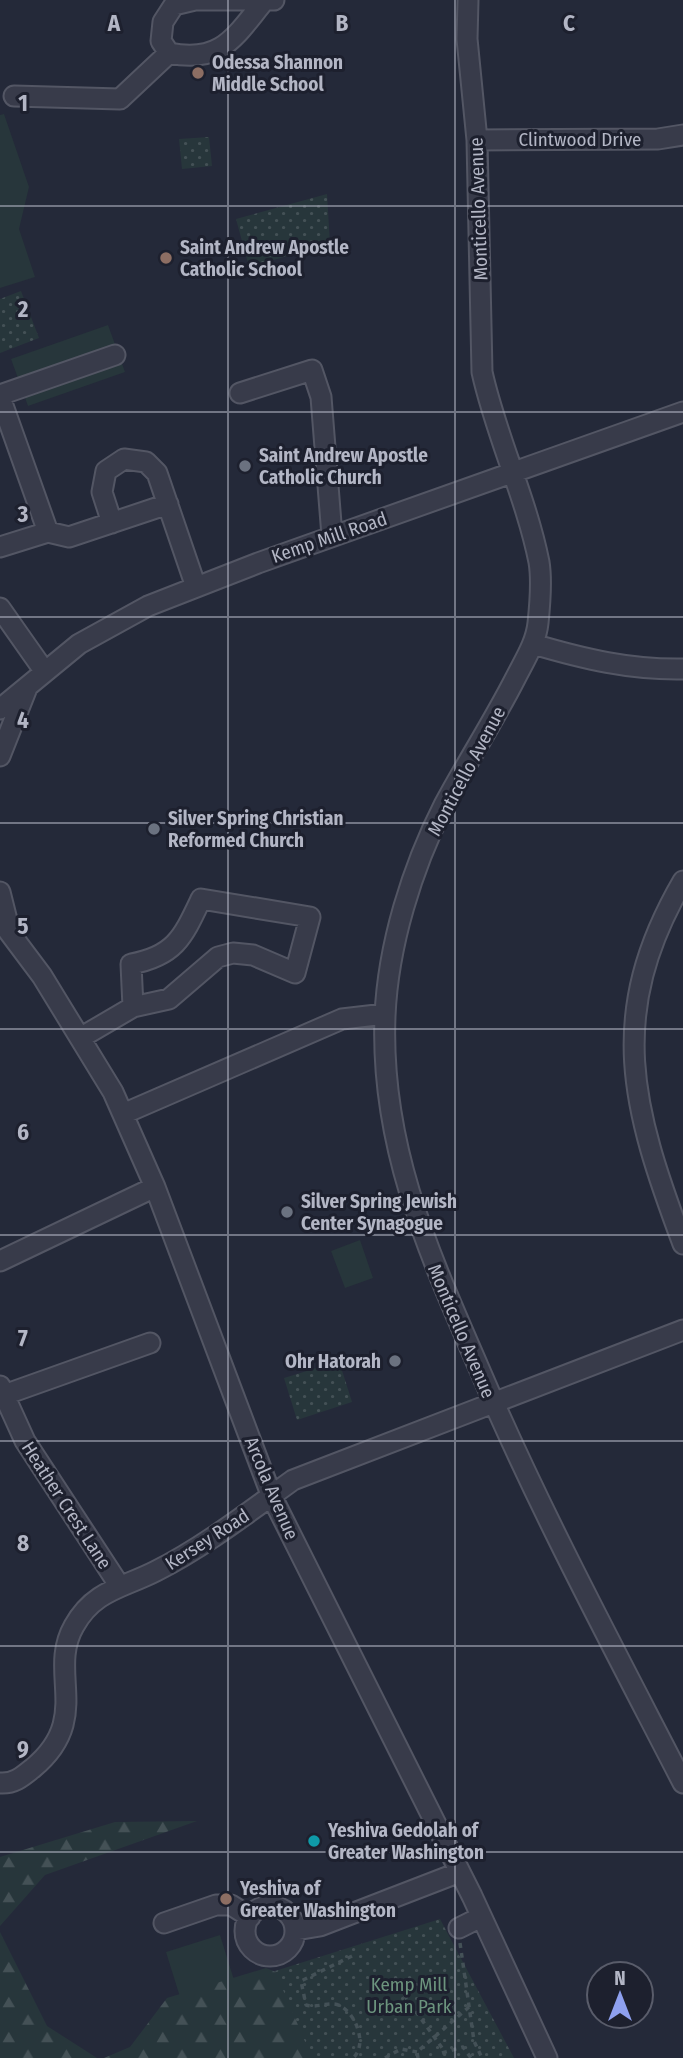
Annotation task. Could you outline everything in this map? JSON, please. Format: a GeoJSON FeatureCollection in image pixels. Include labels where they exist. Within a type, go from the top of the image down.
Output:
{"type":"FeatureCollection","features":[{"type":"Feature","properties":{"kind":"street"},"geometry":{"type":"LineString","coordinates":[[265,0],[227,45],[210,54],[189,57],[169,53],[161,41],[163,22],[174,5],[195,1],[265,0],[274,0]]}},
{"type":"Feature","properties":{"kind":"street","name":"Monticello Avenue"},"geometry":{"type":"LineString","coordinates":[[468,0],[467,39],[477,140],[482,372],[489,404],[513,472],[540,565],[538,626],[533,644],[491,725],[444,806],[418,865],[397,934],[385,1014],[386,1095],[402,1175],[423,1240],[543,1511],[683,1783]]}},
{"type":"Feature","properties":{"kind":"street"},"geometry":{"type":"LineString","coordinates":[[14,96],[120,99],[169,53]]}},
{"type":"Feature","properties":{"kind":"street","name":"Clintwood Drive"},"geometry":{"type":"LineString","coordinates":[[477,140],[658,139],[683,135]]}},
{"type":"Feature","properties":{"kind":"street"},"geometry":{"type":"LineString","coordinates":[[48,532],[0,396],[116,355]]}},
{"type":"Feature","properties":{"kind":"street"},"geometry":{"type":"LineString","coordinates":[[240,393],[312,370],[321,397],[332,536]]}},
{"type":"Feature","properties":{"kind":"street","name":"Kemp Mill Road"},"geometry":{"type":"LineString","coordinates":[[0,709],[79,643],[148,606],[332,536],[683,412]]}},
{"type":"Feature","properties":{"kind":"street"},"geometry":{"type":"LineString","coordinates":[[112,523],[102,485],[111,465],[124,458],[139,459],[153,466],[196,587]]}},
{"type":"Feature","properties":{"kind":"street"},"geometry":{"type":"LineString","coordinates":[[0,547],[48,532],[69,537],[168,504]]}},
{"type":"Feature","properties":{"kind":"street"},"geometry":{"type":"LineString","coordinates":[[0,608],[45,672]]}},
{"type":"Feature","properties":{"kind":"street"},"geometry":{"type":"LineString","coordinates":[[533,644],[593,662],[642,670],[683,669]]}},
{"type":"Feature","properties":{"kind":"street"},"geometry":{"type":"LineString","coordinates":[[0,756],[29,684]]}},
{"type":"Feature","properties":{"kind":"street"},"geometry":{"type":"LineString","coordinates":[[683,881],[661,918],[644,966],[635,1014],[634,1062],[639,1110],[683,1244]]}},
{"type":"Feature","properties":{"kind":"street"},"geometry":{"type":"LineString","coordinates":[[0,892],[5,927]]}},
{"type":"Feature","properties":{"kind":"street"},"geometry":{"type":"LineString","coordinates":[[80,1038],[132,1007],[169,999],[218,957],[233,953],[253,955],[295,973],[310,917],[201,899],[184,936],[171,950],[153,960],[131,964],[132,1007]]}},
{"type":"Feature","properties":{"kind":"street","name":"Arcola Avenue"},"geometry":{"type":"LineString","coordinates":[[5,927],[42,976],[123,1114],[155,1187],[272,1497],[460,1872],[547,2058]]}},
{"type":"Feature","properties":{"kind":"street"},"geometry":{"type":"LineString","coordinates":[[123,1114],[342,1019],[385,1014]]}},
{"type":"Feature","properties":{"kind":"street"},"geometry":{"type":"LineString","coordinates":[[0,1261],[155,1187]]}},
{"type":"Feature","properties":{"kind":"street","name":"Kersey Road"},"geometry":{"type":"LineString","coordinates":[[0,1783],[19,1779],[47,1756],[66,1719],[66,1650],[74,1626],[103,1593],[155,1572],[272,1497],[293,1479],[683,1330]]}},
{"type":"Feature","properties":{"kind":"street"},"geometry":{"type":"LineString","coordinates":[[2,1391],[150,1343]]}},
{"type":"Feature","properties":{"kind":"street","name":"Heather Crest Lane"},"geometry":{"type":"LineString","coordinates":[[2,1391],[25,1441],[119,1585]]}},
{"type":"Feature","properties":{"kind":"street"},"geometry":{"type":"LineString","coordinates":[[296,1930],[320,1926],[460,1872]]}},
{"type":"Feature","properties":{"kind":"street"},"geometry":{"type":"LineString","coordinates":[[164,1923],[216,1905],[231,1905],[250,1917]]}},
{"type":"Feature","properties":{"kind":"street"},"geometry":{"type":"LineString","coordinates":[[262,1908],[277,1908],[290,1916],[296,1930],[284,1952],[276,1955],[260,1954],[252,1949],[245,1933],[250,1917],[262,1908]]}},
{"type":"Feature","properties":{"kind":"street"},"geometry":{"type":"LineString","coordinates":[[459,1928],[481,1917]]}},
{"type":"Feature","properties":{"kind":"path"},"geometry":{"type":"LineString","coordinates":[[459,1928],[474,2041],[482,2058]]}},
{"type":"Feature","properties":{"kind":"path"},"geometry":{"type":"LineString","coordinates":[[352,1956],[301,1981],[301,1990],[306,2005],[334,2004],[343,2007],[357,2025],[362,2043],[360,2052],[353,2058]]}},
{"type":"Feature","properties":{"kind":"path"},"geometry":{"type":"LineString","coordinates":[[404,1995],[444,2052],[463,2048],[471,2058]]}},
{"type":"Feature","properties":{"kind":"path"},"geometry":{"type":"LineString","coordinates":[[417,2052],[469,2007]]}},
{"type":"Feature","properties":{"kind":"path"},"geometry":{"type":"LineString","coordinates":[[385,2058],[401,2049],[417,2052]]}},
{"type":"Feature","properties":{"kind":"path"},"geometry":{"type":"LineString","coordinates":[[417,2052],[418,2058]]}},
{"type":"Feature","properties":{"kind":"green space"},"geometry":{"type":"Polygon","coordinates":[[[4,114],[29,187],[19,229],[35,277],[0,288],[0,115],[4,114]]]}},
{"type":"Feature","properties":{"kind":"green space"},"geometry":{"type":"Polygon","coordinates":[[[209,137],[212,166],[182,169],[179,139],[209,137]]]}},
{"type":"Feature","properties":{"kind":"green space"},"geometry":{"type":"Polygon","coordinates":[[[327,194],[330,244],[249,267],[236,219],[327,194]]]}},
{"type":"Feature","properties":{"kind":"green space"},"geometry":{"type":"Polygon","coordinates":[[[21,291],[39,338],[0,353],[0,299],[21,291]]]}},
{"type":"Feature","properties":{"kind":"green space"},"geometry":{"type":"Polygon","coordinates":[[[108,325],[125,372],[28,406],[11,359],[108,325]]]}},
{"type":"Feature","properties":{"kind":"green space"},"geometry":{"type":"Polygon","coordinates":[[[360,1240],[373,1278],[345,1288],[331,1251],[360,1240]]]}},
{"type":"Feature","properties":{"kind":"green space"},"geometry":{"type":"Polygon","coordinates":[[[339,1361],[352,1402],[297,1420],[284,1378],[339,1361]]]}},
{"type":"Feature","properties":{"kind":"green space"},"geometry":{"type":"Polygon","coordinates":[[[197,1821],[45,1875],[0,1926],[0,1857],[115,1822],[197,1821]]]}},
{"type":"Feature","properties":{"kind":"green space","name":"Kemp Mill Urban Park"},"geometry":{"type":"Polygon","coordinates":[[[440,1919],[514,2058],[312,2058],[275,1971],[440,1919]]]}},
{"type":"Feature","properties":{"kind":"green space"},"geometry":{"type":"Polygon","coordinates":[[[0,1932],[47,2026],[97,2058],[0,2058],[0,1932]]]}},
{"type":"Feature","properties":{"kind":"green space"},"geometry":{"type":"Polygon","coordinates":[[[220,1935],[234,1980],[180,1997],[166,1952],[220,1935]]]}},
{"type":"Feature","properties":{"kind":"green space"},"geometry":{"type":"Polygon","coordinates":[[[266,1968],[296,1980],[313,2058],[104,2058],[130,2047],[167,1998],[266,1968]]]}},
{"type":"Feature","properties":{"kind":"place","name":"Odessa Shannon Middle School"},"geometry":{"type":"Point","coordinates":[198,73]}},
{"type":"Feature","properties":{"kind":"place","name":"Saint Andrew Apostle Catholic School"},"geometry":{"type":"Point","coordinates":[166,258]}},
{"type":"Feature","properties":{"kind":"place","name":"Saint Andrew Apostle Catholic Church"},"geometry":{"type":"Point","coordinates":[245,466]}},
{"type":"Feature","properties":{"kind":"place","name":"Silver Spring Christian Reformed Church"},"geometry":{"type":"Point","coordinates":[154,829]}},
{"type":"Feature","properties":{"kind":"place","name":"Silver Spring Jewish Center Synagogue"},"geometry":{"type":"Point","coordinates":[287,1212]}},
{"type":"Feature","properties":{"kind":"place","name":"Ohr Hatorah"},"geometry":{"type":"Point","coordinates":[395,1361]}},
{"type":"Feature","properties":{"kind":"place","name":"Yeshiva Gedolah of Greater Washington"},"geometry":{"type":"Point","coordinates":[314,1841]}},
{"type":"Feature","properties":{"kind":"place","name":"Yeshiva of Greater Washington"},"geometry":{"type":"Point","coordinates":[226,1899]}}]}
